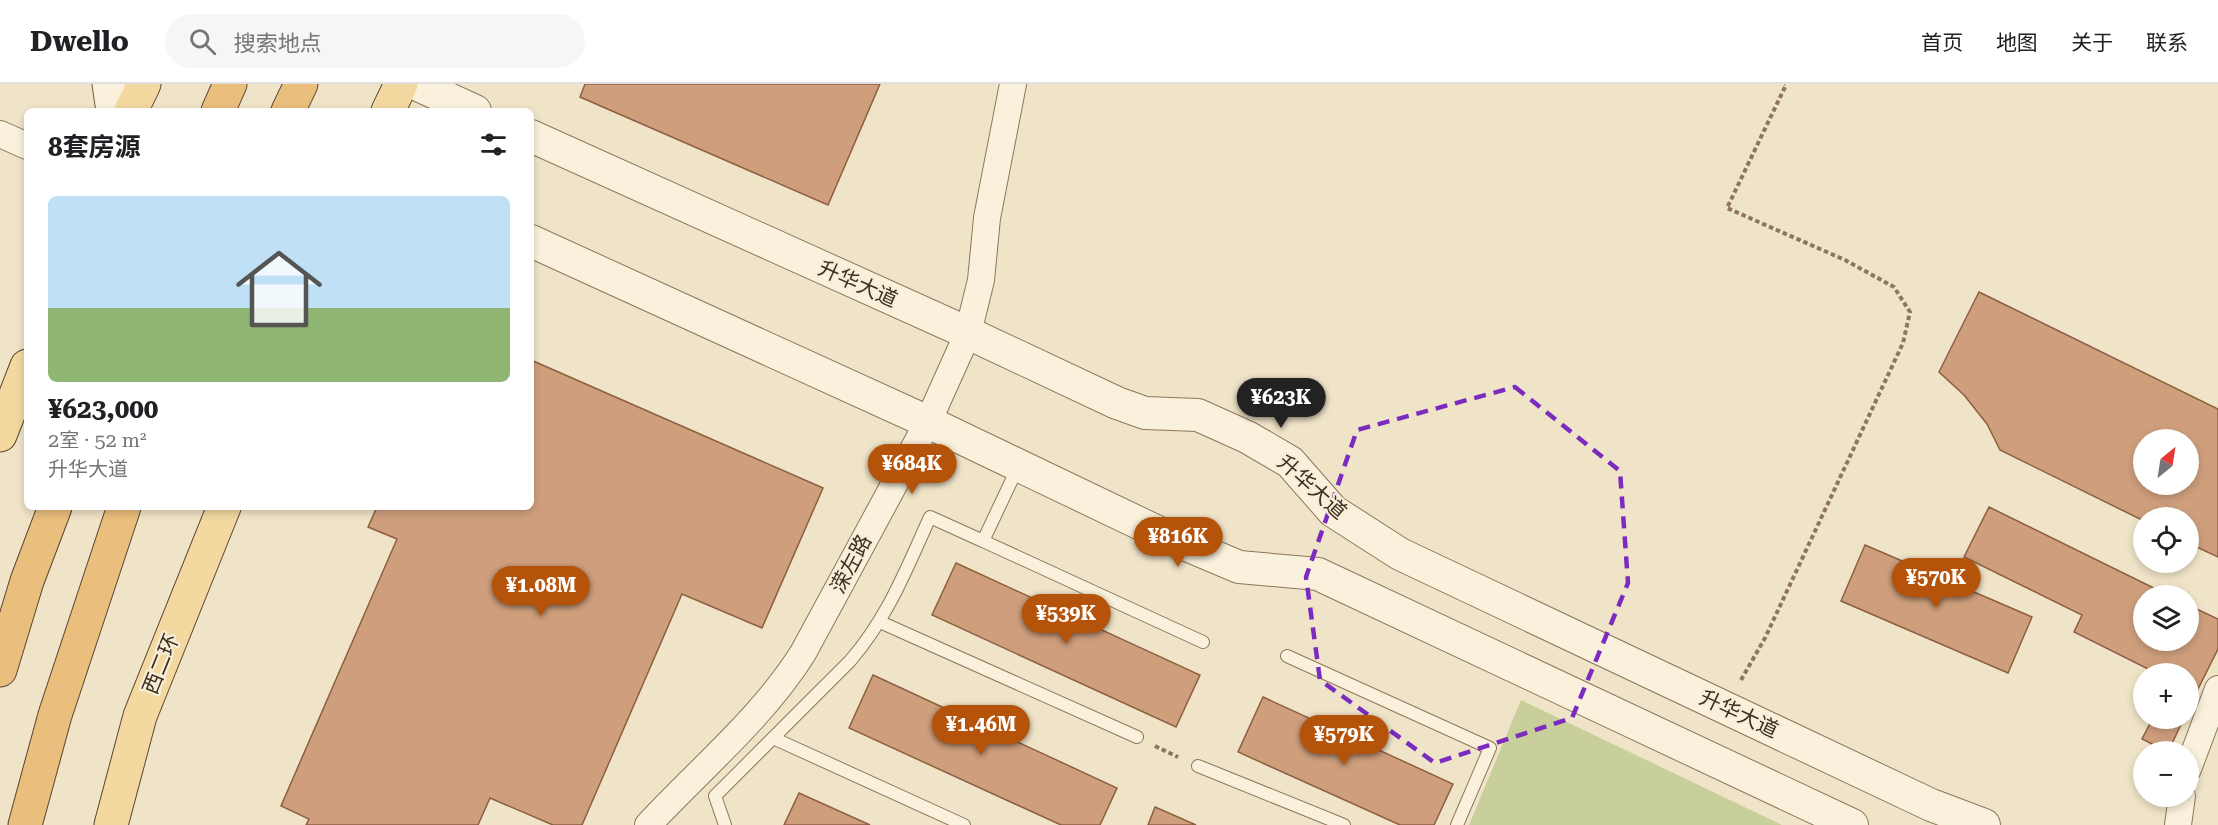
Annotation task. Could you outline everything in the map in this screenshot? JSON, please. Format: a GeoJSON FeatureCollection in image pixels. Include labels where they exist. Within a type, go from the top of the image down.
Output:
{"type":"FeatureCollection","features":[{"type":"Feature","properties":{"kind":"highway"},"geometry":{"type":"LineString","coordinates":[[219,108],[231,84]]}},
{"type":"Feature","properties":{"kind":"highway"},"geometry":{"type":"LineString","coordinates":[[289,108],[301,84]]}},
{"type":"Feature","properties":{"kind":"highway"},"geometry":{"type":"LineString","coordinates":[[0,670],[27,581],[54,510]]}},
{"type":"Feature","properties":{"kind":"highway"},"geometry":{"type":"LineString","coordinates":[[25,825],[55,716],[123,510]]}},
{"type":"Feature","properties":{"kind":"main road"},"geometry":{"type":"LineString","coordinates":[[109,84],[113,108]]}},
{"type":"Feature","properties":{"kind":"main road"},"geometry":{"type":"LineString","coordinates":[[132,108],[144,84]]}},
{"type":"Feature","properties":{"kind":"main road"},"geometry":{"type":"LineString","coordinates":[[389,108],[401,84]]}},
{"type":"Feature","properties":{"kind":"main road"},"geometry":{"type":"LineString","coordinates":[[0,435],[24,374]]}},
{"type":"Feature","properties":{"kind":"main road","name":"西二环"},"geometry":{"type":"LineString","coordinates":[[111,825],[140,716],[223,510]]}},
{"type":"Feature","properties":{"kind":"street"},"geometry":{"type":"LineString","coordinates":[[416,84],[469,108]]}},
{"type":"Feature","properties":{"kind":"street","name":"溁左路"},"geometry":{"type":"LineString","coordinates":[[648,825],[785,681],[928,422],[968,333],[981,280],[987,218],[1013,84]]}},
{"type":"Feature","properties":{"kind":"street"},"geometry":{"type":"LineString","coordinates":[[0,134],[24,145]]}},
{"type":"Feature","properties":{"kind":"street","name":"升华大道"},"geometry":{"type":"LineString","coordinates":[[534,137],[968,333],[1117,403],[1145,413],[1198,415],[1247,437],[1290,462],[1333,511],[1400,554],[1931,805],[1984,825]]}},
{"type":"Feature","properties":{"kind":"street"},"geometry":{"type":"LineString","coordinates":[[534,242],[928,422],[1168,537],[1239,567],[1318,574],[1852,825]]}},
{"type":"Feature","properties":{"kind":"street"},"geometry":{"type":"LineString","coordinates":[[2198,741],[2218,688]]}},
{"type":"Feature","properties":{"kind":"street"},"geometry":{"type":"LineString","coordinates":[[2178,825],[2180,807]]}},
{"type":"Feature","properties":{"kind":"lane"},"geometry":{"type":"LineString","coordinates":[[983,542],[1019,465]]}},
{"type":"Feature","properties":{"kind":"lane"},"geometry":{"type":"LineString","coordinates":[[725,825],[715,796],[850,661],[880,622],[930,517],[1203,642]]}},
{"type":"Feature","properties":{"kind":"lane"},"geometry":{"type":"LineString","coordinates":[[880,622],[1137,737]]}},
{"type":"Feature","properties":{"kind":"lane"},"geometry":{"type":"LineString","coordinates":[[1287,656],[1490,748],[1457,825]]}},
{"type":"Feature","properties":{"kind":"lane"},"geometry":{"type":"LineString","coordinates":[[772,738],[964,825]]}},
{"type":"Feature","properties":{"kind":"lane"},"geometry":{"type":"LineString","coordinates":[[1198,766],[1344,825]]}},
{"type":"Feature","properties":{"kind":"path"},"geometry":{"type":"LineString","coordinates":[[1726,707],[1765,638],[1904,343],[1910,312],[1894,287],[1845,260],[1727,208],[1785,84]]}},
{"type":"Feature","properties":{"kind":"path"},"geometry":{"type":"LineString","coordinates":[[1137,737],[1198,766]]}},
{"type":"Feature","properties":{"kind":"highlighted area"},"geometry":{"type":"Polygon","coordinates":[[[1515,387],[1620,471],[1628,583],[1572,718],[1435,763],[1320,680],[1306,577],[1357,430],[1515,387]]]}},
{"type":"Feature","properties":{"kind":"green space"},"geometry":{"type":"Polygon","coordinates":[[[1521,700],[1782,825],[1469,825],[1521,700]]]}},
{"type":"Feature","properties":{"kind":"building"},"geometry":{"type":"Polygon","coordinates":[[[585,84],[880,84],[828,205],[580,97],[585,84]]]}},
{"type":"Feature","properties":{"kind":"building"},"geometry":{"type":"Polygon","coordinates":[[[1979,292],[2218,409],[2218,557],[2199,548],[2199,507],[2133,507],[2133,516],[2000,450],[1987,424],[1964,395],[1939,372],[1979,292]]]}},
{"type":"Feature","properties":{"kind":"building"},"geometry":{"type":"Polygon","coordinates":[[[534,361],[823,488],[762,628],[682,594],[582,825],[553,825],[490,798],[478,825],[306,825],[309,819],[281,806],[397,539],[368,527],[376,510],[534,510],[534,361]]]}},
{"type":"Feature","properties":{"kind":"building"},"geometry":{"type":"Polygon","coordinates":[[[1989,507],[2148,585],[2133,585],[2133,651],[2199,651],[2199,610],[2218,619],[2218,649],[2199,687],[2199,663],[2136,663],[2074,632],[2082,615],[1964,557],[1989,507]]]}},
{"type":"Feature","properties":{"kind":"building"},"geometry":{"type":"Polygon","coordinates":[[[1865,545],[2032,617],[2008,673],[1841,601],[1865,545]]]}},
{"type":"Feature","properties":{"kind":"building"},"geometry":{"type":"Polygon","coordinates":[[[956,563],[1200,675],[1176,727],[932,615],[956,563]]]}},
{"type":"Feature","properties":{"kind":"building"},"geometry":{"type":"Polygon","coordinates":[[[873,675],[1117,788],[1100,825],[1061,825],[849,728],[873,675]]]}},
{"type":"Feature","properties":{"kind":"building"},"geometry":{"type":"Polygon","coordinates":[[[1263,697],[1453,784],[1434,825],[1400,825],[1238,752],[1263,697]]]}},
{"type":"Feature","properties":{"kind":"building"},"geometry":{"type":"Polygon","coordinates":[[[2147,729],[2179,729],[2173,741],[2142,739],[2147,729]]]}},
{"type":"Feature","properties":{"kind":"building"},"geometry":{"type":"Polygon","coordinates":[[[799,793],[870,825],[784,825],[799,793]]]}},
{"type":"Feature","properties":{"kind":"building"},"geometry":{"type":"Polygon","coordinates":[[[1155,807],[1196,825],[1148,825],[1155,807]]]}}]}
